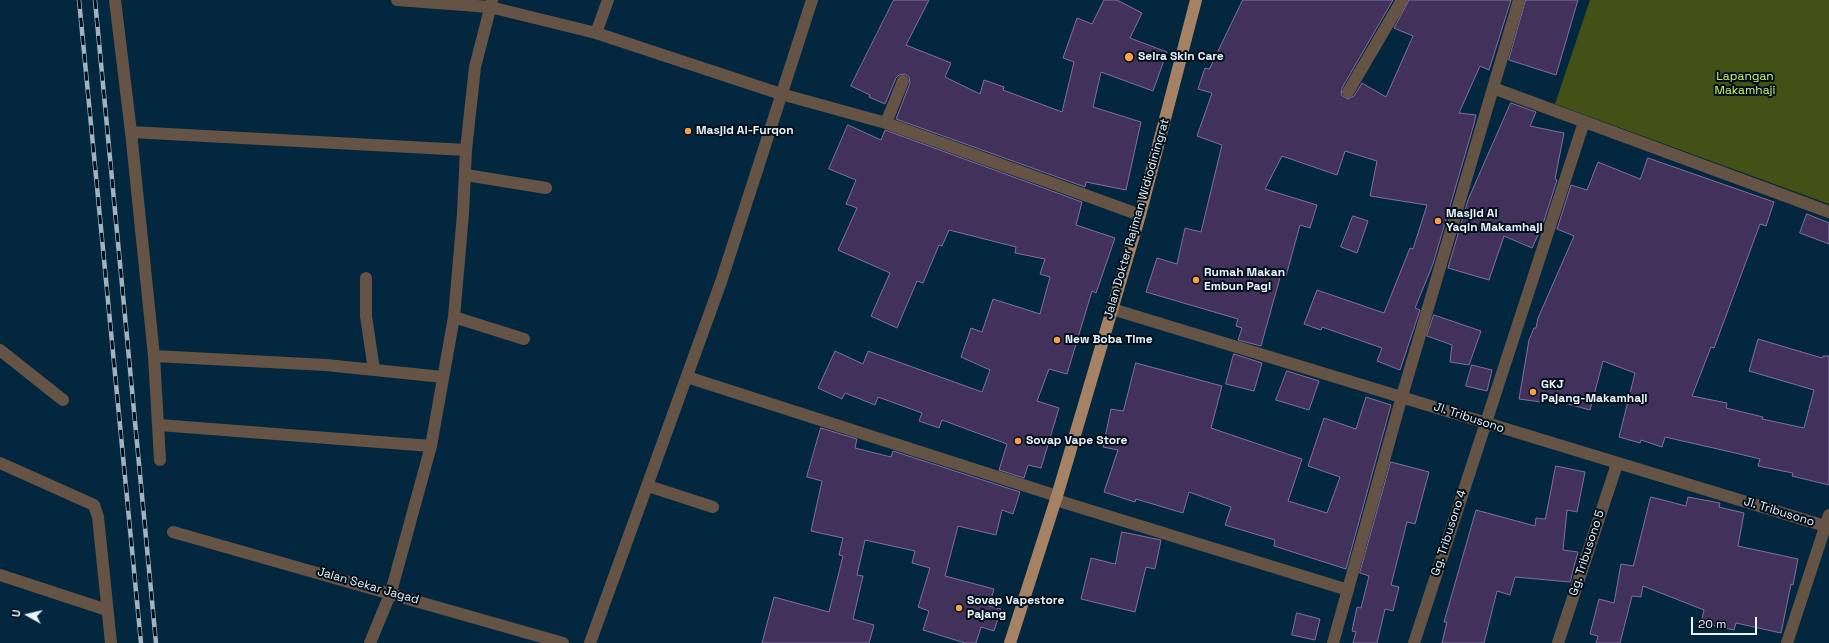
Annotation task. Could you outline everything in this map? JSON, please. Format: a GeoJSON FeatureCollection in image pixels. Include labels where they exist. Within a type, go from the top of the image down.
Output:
{"type":"FeatureCollection","features":[{"type":"Feature","properties":{"kind":"main road","name":"Jalan Dokter Rajiman Widiodiningrat"},"geometry":{"type":"LineString","coordinates":[[1010,643],[1056,498],[1140,214],[1196,0]]}},
{"type":"Feature","properties":{"kind":"street"},"geometry":{"type":"LineString","coordinates":[[115,0],[131,132],[154,356],[160,460]]}},
{"type":"Feature","properties":{"kind":"street"},"geometry":{"type":"LineString","coordinates":[[397,0],[491,4],[596,33],[781,94],[886,123],[1140,214]]}},
{"type":"Feature","properties":{"kind":"street"},"geometry":{"type":"LineString","coordinates":[[596,33],[608,0]]}},
{"type":"Feature","properties":{"kind":"street"},"geometry":{"type":"LineString","coordinates":[[590,643],[722,282],[812,0]]}},
{"type":"Feature","properties":{"kind":"street"},"geometry":{"type":"LineString","coordinates":[[1348,92],[1402,0]]}},
{"type":"Feature","properties":{"kind":"street"},"geometry":{"type":"LineString","coordinates":[[1333,643],[1402,396],[1519,0]]}},
{"type":"Feature","properties":{"kind":"street"},"geometry":{"type":"LineString","coordinates":[[370,643],[391,592],[431,446],[454,317],[466,175],[466,150],[475,67],[491,4]]}},
{"type":"Feature","properties":{"kind":"street"},"geometry":{"type":"LineString","coordinates":[[886,123],[903,81]]}},
{"type":"Feature","properties":{"kind":"street"},"geometry":{"type":"LineString","coordinates":[[1493,88],[1829,212]]}},
{"type":"Feature","properties":{"kind":"street","name":"Gg. Tribusono 4"},"geometry":{"type":"LineString","coordinates":[[1414,643],[1484,423],[1584,122]]}},
{"type":"Feature","properties":{"kind":"street"},"geometry":{"type":"LineString","coordinates":[[131,132],[466,150]]}},
{"type":"Feature","properties":{"kind":"street"},"geometry":{"type":"LineString","coordinates":[[466,175],[546,188]]}},
{"type":"Feature","properties":{"kind":"street"},"geometry":{"type":"LineString","coordinates":[[366,278],[366,316],[374,370]]}},
{"type":"Feature","properties":{"kind":"street","name":"Jl. Tribusono"},"geometry":{"type":"LineString","coordinates":[[1112,309],[1402,396],[1617,464],[1827,521]]}},
{"type":"Feature","properties":{"kind":"street"},"geometry":{"type":"LineString","coordinates":[[454,317],[524,338]]}},
{"type":"Feature","properties":{"kind":"street"},"geometry":{"type":"LineString","coordinates":[[0,350],[63,400]]}},
{"type":"Feature","properties":{"kind":"street"},"geometry":{"type":"LineString","coordinates":[[154,356],[326,365],[443,377]]}},
{"type":"Feature","properties":{"kind":"street"},"geometry":{"type":"LineString","coordinates":[[687,377],[1056,498],[1348,590]]}},
{"type":"Feature","properties":{"kind":"street"},"geometry":{"type":"LineString","coordinates":[[159,426],[431,446]]}},
{"type":"Feature","properties":{"kind":"street"},"geometry":{"type":"LineString","coordinates":[[0,463],[94,505],[98,517],[111,643]]}},
{"type":"Feature","properties":{"kind":"street","name":"Gg. Tribusono 5"},"geometry":{"type":"LineString","coordinates":[[1558,643],[1617,464]]}},
{"type":"Feature","properties":{"kind":"street"},"geometry":{"type":"LineString","coordinates":[[648,486],[713,507]]}},
{"type":"Feature","properties":{"kind":"street"},"geometry":{"type":"LineString","coordinates":[[1787,643],[1827,521]]}},
{"type":"Feature","properties":{"kind":"street","name":"Jalan Sekar Jagad"},"geometry":{"type":"LineString","coordinates":[[173,532],[391,592],[563,643]]}},
{"type":"Feature","properties":{"kind":"street"},"geometry":{"type":"LineString","coordinates":[[0,575],[107,610]]}},
{"type":"Feature","properties":{"kind":"green space","name":"Lapangan Makamhaji"},"geometry":{"type":"Polygon","coordinates":[[[1590,0],[1829,0],[1829,204],[1555,104],[1590,0]]]}},
{"type":"Feature","properties":{"kind":"building"},"geometry":{"type":"Polygon","coordinates":[[[894,0],[929,0],[906,45],[951,63],[945,77],[980,94],[984,80],[1004,87],[1003,90],[1062,112],[1074,62],[1063,58],[1077,18],[1092,24],[1104,0],[1117,0],[1142,13],[1130,38],[1167,52],[1153,91],[1101,72],[1093,107],[1141,122],[1126,190],[1086,182],[1085,187],[896,119],[910,83],[909,77],[905,74],[899,75],[896,78],[885,104],[869,97],[870,95],[851,86],[894,0]]]}},
{"type":"Feature","properties":{"kind":"building"},"geometry":{"type":"Polygon","coordinates":[[[1243,0],[1393,0],[1342,88],[1341,95],[1348,99],[1354,96],[1362,83],[1386,97],[1413,36],[1394,28],[1409,0],[1511,0],[1489,70],[1480,66],[1459,113],[1476,115],[1433,264],[1415,308],[1420,310],[1400,370],[1377,361],[1382,348],[1322,327],[1321,330],[1304,324],[1317,290],[1384,313],[1410,248],[1413,249],[1427,205],[1370,196],[1377,161],[1345,151],[1337,175],[1282,156],[1265,189],[1317,205],[1310,228],[1300,225],[1286,276],[1281,274],[1261,346],[1238,340],[1242,328],[1236,326],[1238,319],[1146,292],[1157,258],[1177,264],[1185,228],[1201,232],[1222,145],[1197,136],[1212,93],[1198,89],[1205,68],[1209,69],[1243,0]]]}},
{"type":"Feature","properties":{"kind":"building"},"geometry":{"type":"Polygon","coordinates":[[[1526,0],[1578,0],[1556,75],[1509,60],[1526,0]]]}},
{"type":"Feature","properties":{"kind":"building"},"geometry":{"type":"Polygon","coordinates":[[[1511,103],[1536,112],[1530,126],[1564,133],[1555,179],[1557,180],[1543,224],[1532,248],[1504,236],[1489,280],[1448,268],[1468,200],[1511,103]]]}},
{"type":"Feature","properties":{"kind":"building"},"geometry":{"type":"Polygon","coordinates":[[[848,125],[881,140],[885,130],[1082,202],[1076,225],[1115,238],[1096,293],[1092,291],[1067,374],[1049,369],[1037,401],[1059,408],[1041,468],[1028,465],[1024,478],[999,470],[1007,444],[942,420],[939,428],[919,421],[922,413],[878,397],[875,405],[845,393],[842,399],[818,388],[835,351],[863,364],[868,351],[982,392],[990,370],[961,357],[971,328],[982,332],[993,299],[1040,314],[1050,277],[1040,274],[1045,259],[1015,253],[1016,247],[949,230],[942,246],[939,245],[923,283],[917,281],[897,328],[871,316],[890,273],[838,250],[857,208],[846,204],[856,180],[829,169],[848,125]]]}},
{"type":"Feature","properties":{"kind":"building"},"geometry":{"type":"Polygon","coordinates":[[[1648,158],[1774,202],[1766,226],[1760,224],[1714,348],[1711,347],[1692,396],[1727,403],[1726,408],[1763,417],[1762,419],[1804,428],[1814,390],[1749,371],[1758,339],[1822,358],[1823,356],[1829,356],[1829,485],[1792,476],[1793,473],[1758,466],[1760,459],[1731,452],[1665,437],[1662,447],[1641,440],[1640,443],[1619,437],[1635,373],[1603,361],[1590,410],[1542,397],[1541,402],[1519,399],[1529,340],[1534,328],[1536,328],[1538,318],[1574,236],[1557,229],[1571,185],[1587,190],[1598,162],[1640,179],[1648,158]]]}},
{"type":"Feature","properties":{"kind":"building"},"geometry":{"type":"Polygon","coordinates":[[[1807,214],[1829,223],[1829,244],[1800,233],[1807,214]]]}},
{"type":"Feature","properties":{"kind":"building"},"geometry":{"type":"Polygon","coordinates":[[[1353,216],[1368,221],[1357,253],[1341,247],[1353,216]]]}},
{"type":"Feature","properties":{"kind":"building"},"geometry":{"type":"Polygon","coordinates":[[[1434,315],[1481,331],[1469,365],[1450,362],[1452,345],[1427,336],[1434,315]]]}},
{"type":"Feature","properties":{"kind":"building"},"geometry":{"type":"Polygon","coordinates":[[[1234,354],[1262,363],[1254,391],[1226,384],[1234,354]]]}},
{"type":"Feature","properties":{"kind":"building"},"geometry":{"type":"Polygon","coordinates":[[[1136,363],[1222,386],[1211,428],[1302,459],[1288,501],[1327,513],[1340,477],[1308,466],[1324,418],[1356,429],[1366,397],[1391,405],[1346,569],[1274,546],[1275,540],[1225,525],[1231,507],[1189,492],[1183,513],[1136,499],[1135,502],[1104,492],[1118,450],[1103,447],[1111,409],[1123,411],[1136,363]]]}},
{"type":"Feature","properties":{"kind":"building"},"geometry":{"type":"Polygon","coordinates":[[[1472,365],[1492,370],[1487,391],[1466,386],[1472,365]]]}},
{"type":"Feature","properties":{"kind":"building"},"geometry":{"type":"Polygon","coordinates":[[[1287,371],[1319,381],[1309,410],[1276,400],[1287,371]]]}},
{"type":"Feature","properties":{"kind":"building"},"geometry":{"type":"Polygon","coordinates":[[[821,428],[857,439],[855,448],[891,457],[893,451],[1020,492],[1013,514],[1002,510],[996,535],[958,526],[945,576],[994,589],[989,606],[1001,609],[994,631],[981,627],[976,643],[965,643],[923,630],[929,611],[918,607],[930,568],[912,563],[915,551],[865,540],[857,575],[863,576],[853,619],[874,625],[869,643],[762,643],[774,597],[829,612],[843,556],[839,555],[843,538],[811,531],[822,481],[807,477],[821,428]]]}},
{"type":"Feature","properties":{"kind":"building"},"geometry":{"type":"Polygon","coordinates":[[[1391,462],[1429,472],[1415,524],[1407,522],[1391,585],[1399,587],[1393,611],[1385,609],[1377,643],[1353,643],[1356,632],[1352,631],[1357,607],[1361,608],[1369,576],[1360,573],[1391,462]]]}},
{"type":"Feature","properties":{"kind":"building"},"geometry":{"type":"Polygon","coordinates":[[[1556,466],[1585,472],[1577,512],[1567,510],[1563,550],[1578,552],[1570,582],[1515,577],[1510,595],[1497,591],[1484,643],[1442,643],[1447,622],[1444,622],[1476,510],[1535,526],[1536,518],[1545,519],[1556,466]]]}},
{"type":"Feature","properties":{"kind":"building"},"geometry":{"type":"Polygon","coordinates":[[[1651,497],[1686,506],[1688,497],[1720,503],[1719,507],[1744,513],[1738,546],[1798,559],[1793,585],[1791,584],[1781,633],[1736,623],[1734,630],[1701,623],[1704,610],[1643,586],[1641,597],[1632,596],[1620,643],[1596,643],[1598,636],[1590,634],[1599,599],[1614,603],[1621,564],[1633,566],[1651,497]]]}},
{"type":"Feature","properties":{"kind":"building"},"geometry":{"type":"Polygon","coordinates":[[[1122,532],[1161,540],[1155,569],[1146,567],[1135,612],[1081,599],[1091,558],[1115,564],[1122,532]]]}},
{"type":"Feature","properties":{"kind":"building"},"geometry":{"type":"Polygon","coordinates":[[[1297,613],[1320,619],[1315,640],[1292,635],[1297,613]]]}},
{"type":"Feature","properties":{"kind":"railway"},"geometry":{"type":"LineString","coordinates":[[79,0],[141,643]]}},
{"type":"Feature","properties":{"kind":"railway"},"geometry":{"type":"LineString","coordinates":[[95,0],[156,643]]}},
{"type":"Feature","properties":{"kind":"place","name":"Seira Skin Care"},"geometry":{"type":"Point","coordinates":[1129,57]}},
{"type":"Feature","properties":{"kind":"place","name":"Masjid Al-Furqon"},"geometry":{"type":"Point","coordinates":[688,131]}},
{"type":"Feature","properties":{"kind":"place","name":"Masjid Al Yaqin Makamhaji"},"geometry":{"type":"Point","coordinates":[1438,221]}},
{"type":"Feature","properties":{"kind":"place","name":"Rumah Makan Embun Pagi"},"geometry":{"type":"Point","coordinates":[1196,280]}},
{"type":"Feature","properties":{"kind":"place","name":"New Boba Time"},"geometry":{"type":"Point","coordinates":[1057,340]}},
{"type":"Feature","properties":{"kind":"place","name":"GKJ Pajang-Makamhaji"},"geometry":{"type":"Point","coordinates":[1533,392]}},
{"type":"Feature","properties":{"kind":"place","name":"Sovap Vape Store"},"geometry":{"type":"Point","coordinates":[1018,441]}},
{"type":"Feature","properties":{"kind":"place","name":"Sovap Vapestore Pajang"},"geometry":{"type":"Point","coordinates":[959,608]}}]}
